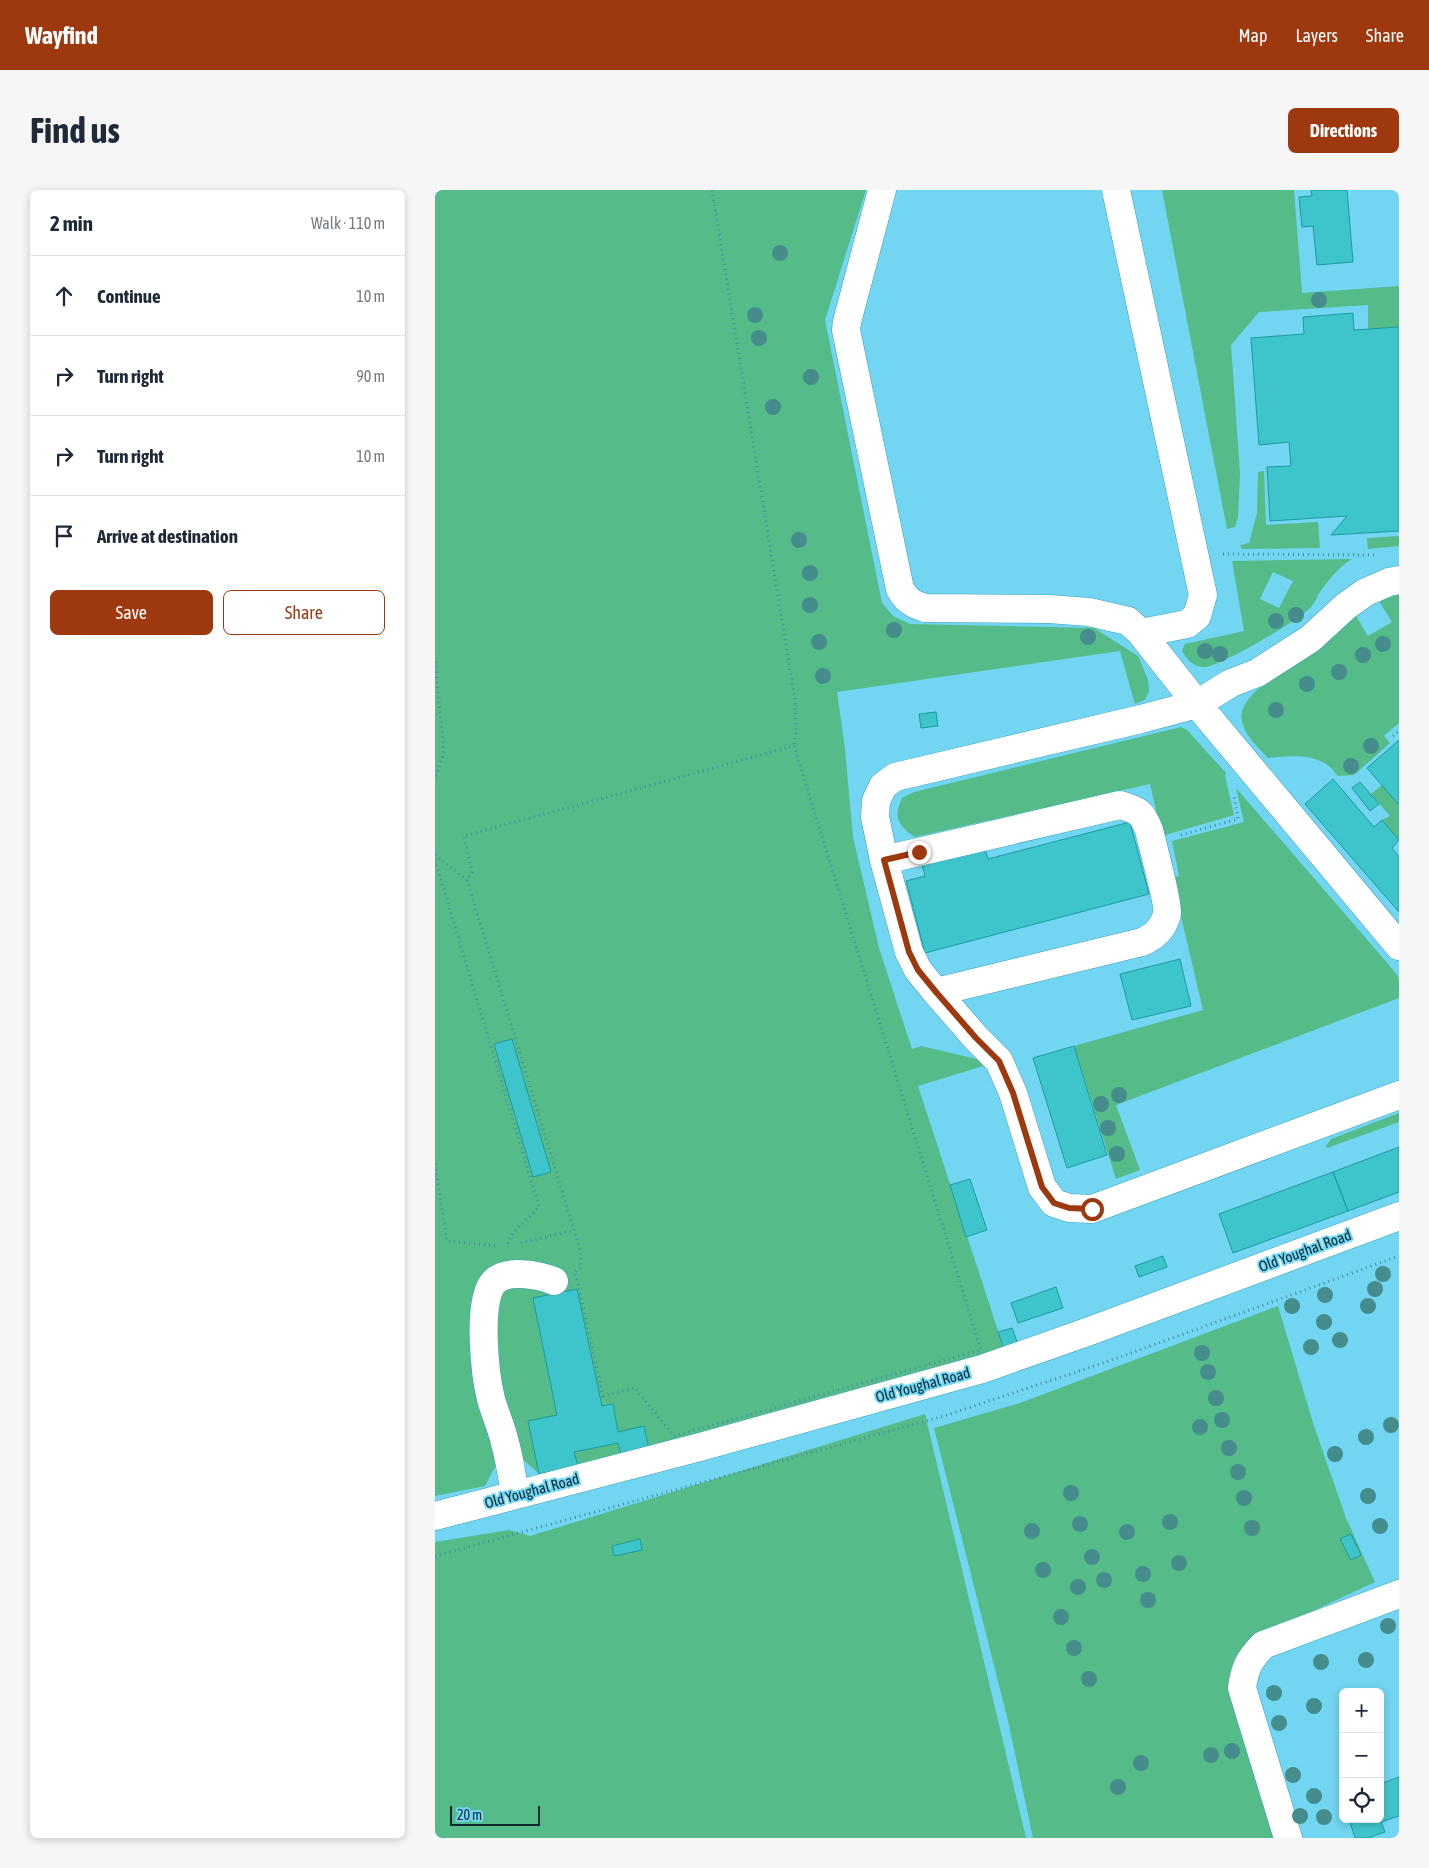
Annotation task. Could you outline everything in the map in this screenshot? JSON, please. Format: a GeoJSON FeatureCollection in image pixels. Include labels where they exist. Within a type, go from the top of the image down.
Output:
{"type":"FeatureCollection","features":[{"type":"Feature","properties":{"kind":"street"},"geometry":{"type":"LineString","coordinates":[[882,190],[847,322],[847,330],[900,589],[904,597],[912,604],[925,608],[1049,609],[1109,615],[1127,622],[1141,633],[1197,704],[1399,946]]}},
{"type":"Feature","properties":{"kind":"street"},"geometry":{"type":"LineString","coordinates":[[1117,190],[1203,595],[1197,616],[1187,624],[1141,633]]}},
{"type":"Feature","properties":{"kind":"street"},"geometry":{"type":"LineString","coordinates":[[1399,580],[1389,582],[1366,592],[1346,606],[1310,639],[1257,672],[1231,683],[1197,704],[895,777],[883,786],[876,801],[875,817],[884,860],[909,952],[918,970],[936,992],[999,1061],[1013,1093],[1042,1187],[1054,1203],[1069,1208],[1092,1209],[1399,1096]]}},
{"type":"Feature","properties":{"kind":"street"},"geometry":{"type":"LineString","coordinates":[[884,860],[1120,805],[1137,810],[1145,819],[1168,912],[1155,937],[1142,942],[936,992]]}},
{"type":"Feature","properties":{"kind":"street","name":"Old Youghal Road"},"geometry":{"type":"LineString","coordinates":[[435,1516],[700,1447],[982,1369],[1399,1216]]}},
{"type":"Feature","properties":{"kind":"street"},"geometry":{"type":"LineString","coordinates":[[515,1495],[508,1455],[491,1398],[482,1328],[484,1305],[493,1283],[504,1276],[523,1274],[544,1277],[554,1281]]}},
{"type":"Feature","properties":{"kind":"street"},"geometry":{"type":"LineString","coordinates":[[1287,1838],[1243,1688],[1244,1670],[1263,1645],[1399,1594]]}},
{"type":"Feature","properties":{"kind":"path"},"geometry":{"type":"LineString","coordinates":[[435,855],[467,880],[580,1250],[581,1268],[574,1272],[603,1396],[635,1388],[674,1436],[981,1350],[794,746],[796,732],[795,700],[713,190]]}},
{"type":"Feature","properties":{"kind":"path"},"geometry":{"type":"LineString","coordinates":[[1195,553],[1378,555]]}},
{"type":"Feature","properties":{"kind":"path"},"geometry":{"type":"LineString","coordinates":[[435,662],[444,751],[435,778]]}},
{"type":"Feature","properties":{"kind":"path"},"geometry":{"type":"LineString","coordinates":[[1393,736],[1399,731]]}},
{"type":"Feature","properties":{"kind":"path"},"geometry":{"type":"LineString","coordinates":[[467,880],[471,872],[464,836],[794,746]]}},
{"type":"Feature","properties":{"kind":"path"},"geometry":{"type":"LineString","coordinates":[[1176,836],[1239,819],[1232,781],[1250,767]]}},
{"type":"Feature","properties":{"kind":"path"},"geometry":{"type":"LineString","coordinates":[[435,860],[539,1207],[513,1233],[507,1247]]}},
{"type":"Feature","properties":{"kind":"path"},"geometry":{"type":"LineString","coordinates":[[435,1164],[447,1241],[507,1247],[574,1230]]}},
{"type":"Feature","properties":{"kind":"green space"},"geometry":{"type":"Polygon","coordinates":[[[435,190],[866,190],[825,320],[882,603],[893,616],[910,624],[1094,628],[1138,656],[1148,680],[1149,691],[1145,700],[1135,704],[1120,651],[837,692],[845,749],[853,837],[879,948],[912,1049],[921,1046],[985,1061],[983,1066],[918,1086],[1004,1349],[833,1399],[539,1474],[517,1454],[500,1457],[485,1486],[435,1496],[435,190]]]}},
{"type":"Feature","properties":{"kind":"green space"},"geometry":{"type":"Polygon","coordinates":[[[1162,190],[1294,190],[1302,293],[1399,286],[1399,327],[1368,329],[1368,305],[1259,312],[1231,345],[1240,473],[1238,517],[1235,527],[1227,529],[1162,190]]]}},
{"type":"Feature","properties":{"kind":"green space"},"geometry":{"type":"Polygon","coordinates":[[[1264,471],[1266,525],[1318,522],[1320,548],[1242,549],[1240,545],[1249,543],[1257,513],[1258,472],[1264,471]]]}},
{"type":"Feature","properties":{"kind":"green space"},"geometry":{"type":"Polygon","coordinates":[[[1399,536],[1399,546],[1368,549],[1367,538],[1399,536]]]}},
{"type":"Feature","properties":{"kind":"green space"},"geometry":{"type":"Polygon","coordinates":[[[1352,559],[1333,575],[1310,608],[1290,623],[1259,642],[1215,664],[1206,667],[1194,665],[1182,651],[1185,644],[1244,631],[1232,561],[1352,559]],[[1273,572],[1260,599],[1279,608],[1293,581],[1273,572]]]}},
{"type":"Feature","properties":{"kind":"green space"},"geometry":{"type":"Polygon","coordinates":[[[1399,594],[1399,723],[1384,736],[1390,743],[1354,775],[1338,776],[1324,763],[1308,757],[1268,758],[1249,737],[1243,725],[1242,712],[1246,702],[1254,693],[1277,675],[1324,645],[1356,616],[1368,636],[1392,622],[1379,601],[1399,594]]]}},
{"type":"Feature","properties":{"kind":"green space"},"geometry":{"type":"Polygon","coordinates":[[[1181,727],[1187,730],[1226,773],[1225,776],[1234,815],[1162,836],[1150,784],[915,837],[901,825],[899,820],[898,811],[902,798],[914,792],[1181,727]]]}},
{"type":"Feature","properties":{"kind":"green space"},"geometry":{"type":"Polygon","coordinates":[[[1382,785],[1399,803],[1399,840],[1382,820],[1390,816],[1371,794],[1382,785]]]}},
{"type":"Feature","properties":{"kind":"green space"},"geometry":{"type":"Polygon","coordinates":[[[1236,788],[1389,965],[1399,978],[1399,998],[1116,1105],[1140,1170],[1116,1179],[1074,1046],[1203,1010],[1172,878],[1179,876],[1172,841],[1244,822],[1236,788]]]}},
{"type":"Feature","properties":{"kind":"green space"},"geometry":{"type":"Polygon","coordinates":[[[1399,1113],[1399,1122],[1327,1148],[1326,1146],[1331,1139],[1399,1113]]]}},
{"type":"Feature","properties":{"kind":"green space"},"geometry":{"type":"Polygon","coordinates":[[[1278,1306],[1313,1423],[1346,1518],[1375,1582],[1263,1634],[1249,1644],[1278,1838],[1033,1838],[1008,1721],[934,1428],[1020,1403],[1278,1306]]]}},
{"type":"Feature","properties":{"kind":"green space"},"geometry":{"type":"Polygon","coordinates":[[[925,1414],[1026,1838],[435,1838],[435,1542],[509,1530],[530,1536],[925,1414]]]}},
{"type":"Feature","properties":{"kind":"building"},"geometry":{"type":"Polygon","coordinates":[[[1311,190],[1347,190],[1353,262],[1317,265],[1313,226],[1302,227],[1299,197],[1312,196],[1311,190]]]}},
{"type":"Feature","properties":{"kind":"building"},"geometry":{"type":"Polygon","coordinates":[[[1353,313],[1354,330],[1399,327],[1399,531],[1331,535],[1347,516],[1270,521],[1267,467],[1291,466],[1289,442],[1259,445],[1251,338],[1304,334],[1303,317],[1353,313]]]}},
{"type":"Feature","properties":{"kind":"building"},"geometry":{"type":"Polygon","coordinates":[[[936,712],[938,726],[921,728],[919,714],[936,712]]]}},
{"type":"Feature","properties":{"kind":"building"},"geometry":{"type":"Polygon","coordinates":[[[1399,740],[1399,803],[1398,804],[1367,768],[1399,740]]]}},
{"type":"Feature","properties":{"kind":"building"},"geometry":{"type":"Polygon","coordinates":[[[1333,779],[1374,827],[1382,820],[1399,840],[1392,848],[1399,857],[1399,912],[1305,804],[1333,779]]]}},
{"type":"Feature","properties":{"kind":"building"},"geometry":{"type":"Polygon","coordinates":[[[1360,782],[1379,804],[1370,811],[1352,788],[1360,782]]]}},
{"type":"Feature","properties":{"kind":"building"},"geometry":{"type":"Polygon","coordinates":[[[1130,822],[1149,894],[925,953],[906,881],[925,876],[922,865],[985,849],[988,859],[1130,822]]]}},
{"type":"Feature","properties":{"kind":"building"},"geometry":{"type":"Polygon","coordinates":[[[1180,959],[1191,1006],[1132,1020],[1120,974],[1180,959]]]}},
{"type":"Feature","properties":{"kind":"building"},"geometry":{"type":"Polygon","coordinates":[[[512,1039],[551,1172],[533,1177],[494,1044],[512,1039]]]}},
{"type":"Feature","properties":{"kind":"building"},"geometry":{"type":"Polygon","coordinates":[[[1074,1046],[1107,1155],[1067,1168],[1033,1058],[1074,1046]]]}},
{"type":"Feature","properties":{"kind":"building"},"geometry":{"type":"Polygon","coordinates":[[[1399,1147],[1399,1192],[1348,1211],[1333,1172],[1399,1147]]]}},
{"type":"Feature","properties":{"kind":"building"},"geometry":{"type":"Polygon","coordinates":[[[1333,1172],[1348,1211],[1233,1253],[1219,1214],[1333,1172]]]}},
{"type":"Feature","properties":{"kind":"building"},"geometry":{"type":"Polygon","coordinates":[[[970,1179],[987,1230],[966,1237],[950,1185],[970,1179]]]}},
{"type":"Feature","properties":{"kind":"building"},"geometry":{"type":"Polygon","coordinates":[[[1163,1256],[1167,1267],[1139,1277],[1135,1266],[1163,1256]]]}},
{"type":"Feature","properties":{"kind":"building"},"geometry":{"type":"Polygon","coordinates":[[[1056,1287],[1063,1308],[1018,1323],[1011,1303],[1056,1287]]]}},
{"type":"Feature","properties":{"kind":"building"},"geometry":{"type":"Polygon","coordinates":[[[577,1289],[602,1406],[613,1404],[618,1432],[644,1426],[649,1449],[621,1455],[618,1443],[574,1452],[578,1466],[539,1474],[528,1421],[557,1415],[533,1298],[577,1289]]]}},
{"type":"Feature","properties":{"kind":"building"},"geometry":{"type":"Polygon","coordinates":[[[1012,1328],[1018,1344],[1004,1349],[998,1332],[1012,1328]]]}},
{"type":"Feature","properties":{"kind":"building"},"geometry":{"type":"Polygon","coordinates":[[[1351,1534],[1361,1555],[1351,1560],[1340,1539],[1351,1534]]]}},
{"type":"Feature","properties":{"kind":"building"},"geometry":{"type":"Polygon","coordinates":[[[640,1539],[642,1550],[614,1556],[612,1546],[640,1539]]]}},
{"type":"Feature","properties":{"kind":"building"},"geometry":{"type":"Polygon","coordinates":[[[1399,1777],[1399,1816],[1384,1821],[1384,1783],[1399,1777]]]}},
{"type":"Feature","properties":{"kind":"building"},"geometry":{"type":"Polygon","coordinates":[[[1350,1823],[1381,1823],[1385,1832],[1368,1838],[1355,1838],[1350,1823]]]}},
{"type":"Feature","properties":{"kind":"route"},"geometry":{"type":"LineString","coordinates":[[919,852],[884,860],[909,952],[918,970],[936,992],[999,1061],[1013,1093],[1042,1187],[1054,1203],[1069,1208],[1092,1209]]}}]}
